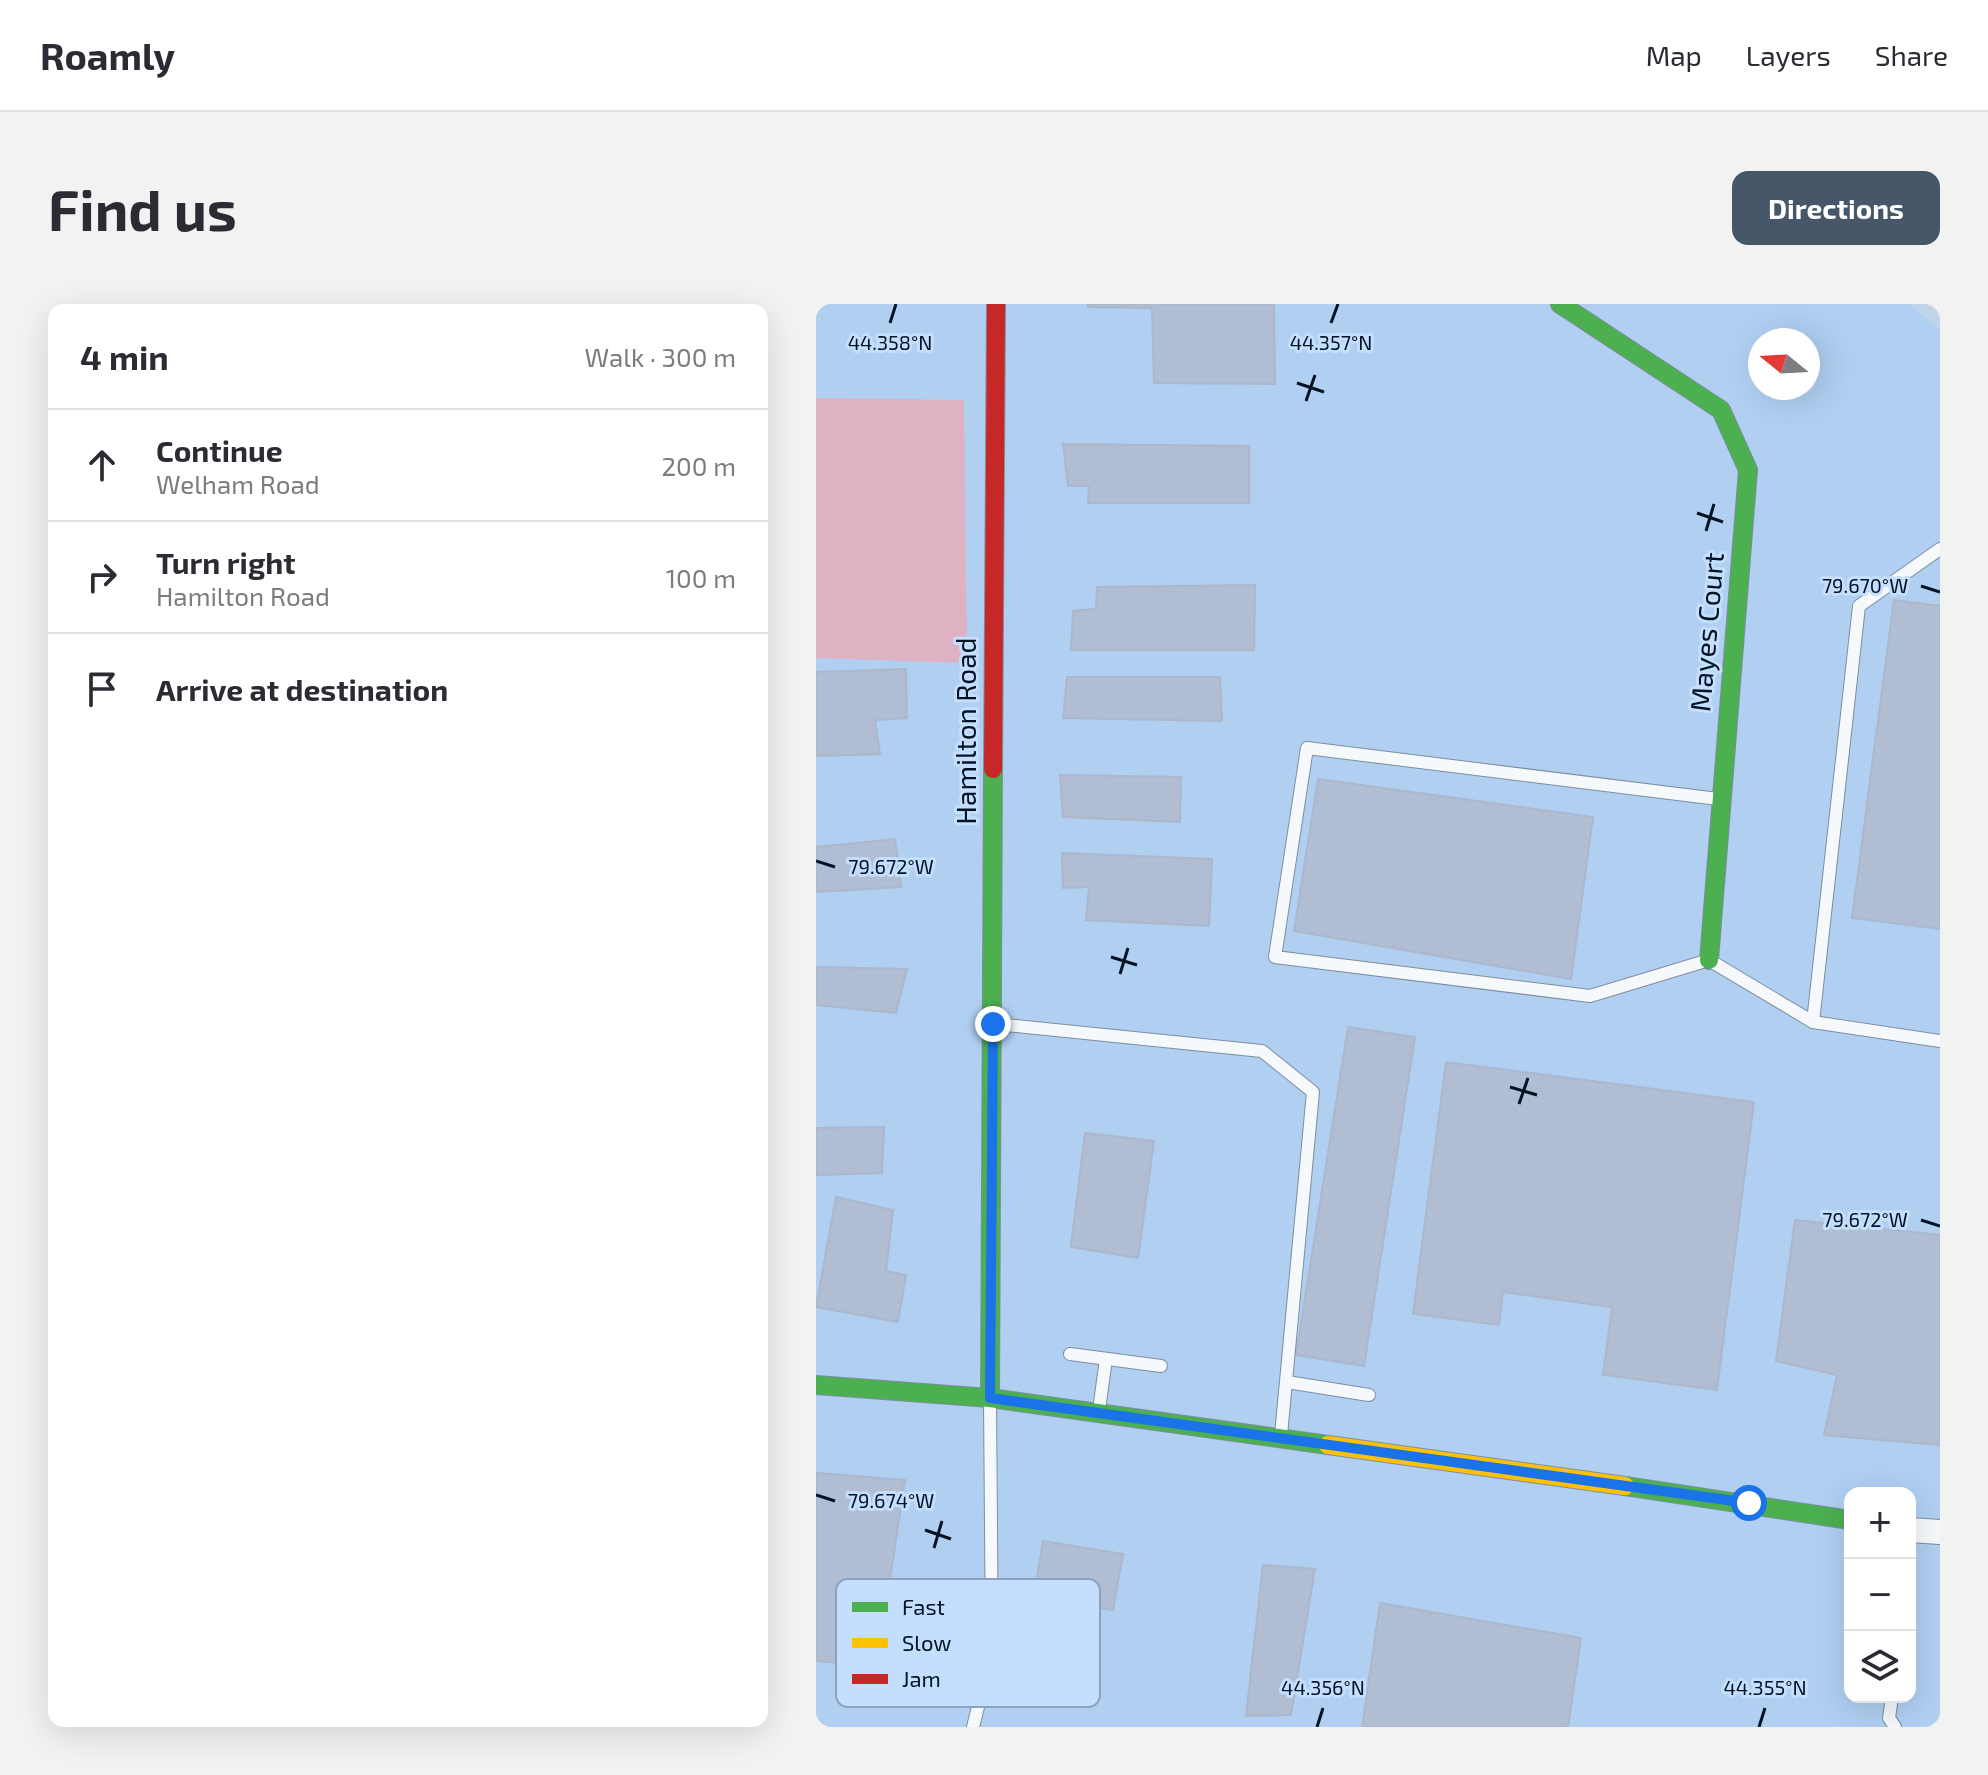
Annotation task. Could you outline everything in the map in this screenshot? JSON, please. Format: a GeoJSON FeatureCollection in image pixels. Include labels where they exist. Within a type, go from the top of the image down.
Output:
{"type":"FeatureCollection","features":[{"type":"Feature","properties":{"kind":"street","name":"Hamilton Road"},"geometry":{"type":"LineString","coordinates":[[990,1398],[996,304]]}},
{"type":"Feature","properties":{"kind":"street","name":"Mayes Court"},"geometry":{"type":"LineString","coordinates":[[1560,304],[1721,410],[1748,470],[1709,960]]}},
{"type":"Feature","properties":{"kind":"street"},"geometry":{"type":"LineString","coordinates":[[816,1385],[990,1398],[1749,1503],[1844,1519]]}},
{"type":"Feature","properties":{"kind":"street"},"geometry":{"type":"LineString","coordinates":[[1916,1530],[1940,1532]]}},
{"type":"Feature","properties":{"kind":"lane"},"geometry":{"type":"LineString","coordinates":[[1813,1022],[1859,606],[1940,549]]}},
{"type":"Feature","properties":{"kind":"lane"},"geometry":{"type":"LineString","coordinates":[[1722,800],[1307,748],[1275,957],[1590,996],[1709,960],[1813,1022],[1940,1041]]}},
{"type":"Feature","properties":{"kind":"lane"},"geometry":{"type":"LineString","coordinates":[[993,1024],[1262,1051],[1313,1092],[1281,1438]]}},
{"type":"Feature","properties":{"kind":"lane"},"geometry":{"type":"LineString","coordinates":[[1070,1354],[1161,1366]]}},
{"type":"Feature","properties":{"kind":"lane"},"geometry":{"type":"LineString","coordinates":[[1099,1413],[1106,1359]]}},
{"type":"Feature","properties":{"kind":"lane"},"geometry":{"type":"LineString","coordinates":[[1287,1382],[1369,1395]]}},
{"type":"Feature","properties":{"kind":"lane"},"geometry":{"type":"LineString","coordinates":[[990,1398],[991,1579]]}},
{"type":"Feature","properties":{"kind":"lane"},"geometry":{"type":"LineString","coordinates":[[1891,1703],[1889,1718],[1895,1727]]}},
{"type":"Feature","properties":{"kind":"lane"},"geometry":{"type":"LineString","coordinates":[[973,1727],[978,1707]]}},
{"type":"Feature","properties":{"kind":"shaded area"},"geometry":{"type":"Polygon","coordinates":[[[816,304],[1910,304],[1940,330],[1940,1727],[816,1727],[816,304]]]}},
{"type":"Feature","properties":{"kind":"shaded area"},"geometry":{"type":"Polygon","coordinates":[[[816,398],[964,400],[967,663],[816,658],[816,398]]]}},
{"type":"Feature","properties":{"kind":"building"},"geometry":{"type":"Polygon","coordinates":[[[1088,304],[1274,304],[1275,384],[1154,383],[1152,308],[1088,307],[1088,304]]]}},
{"type":"Feature","properties":{"kind":"building"},"geometry":{"type":"Polygon","coordinates":[[[1063,444],[1249,446],[1249,503],[1088,503],[1089,486],[1068,486],[1063,444]]]}},
{"type":"Feature","properties":{"kind":"building"},"geometry":{"type":"Polygon","coordinates":[[[1255,585],[1254,650],[1071,650],[1073,611],[1096,609],[1097,587],[1255,585]]]}},
{"type":"Feature","properties":{"kind":"building"},"geometry":{"type":"Polygon","coordinates":[[[1894,600],[1940,606],[1940,929],[1852,918],[1894,600]]]}},
{"type":"Feature","properties":{"kind":"building"},"geometry":{"type":"Polygon","coordinates":[[[906,669],[907,718],[875,720],[880,754],[816,756],[816,672],[906,669]]]}},
{"type":"Feature","properties":{"kind":"building"},"geometry":{"type":"Polygon","coordinates":[[[1067,677],[1220,677],[1222,721],[1063,718],[1067,677]]]}},
{"type":"Feature","properties":{"kind":"building"},"geometry":{"type":"Polygon","coordinates":[[[1060,775],[1181,777],[1180,822],[1063,817],[1060,775]]]}},
{"type":"Feature","properties":{"kind":"building"},"geometry":{"type":"Polygon","coordinates":[[[1318,779],[1593,817],[1571,979],[1294,931],[1318,779]]]}},
{"type":"Feature","properties":{"kind":"building"},"geometry":{"type":"Polygon","coordinates":[[[895,839],[901,887],[816,892],[816,847],[895,839]]]}},
{"type":"Feature","properties":{"kind":"building"},"geometry":{"type":"Polygon","coordinates":[[[1062,853],[1212,859],[1209,926],[1086,920],[1089,887],[1063,888],[1062,853]]]}},
{"type":"Feature","properties":{"kind":"building"},"geometry":{"type":"Polygon","coordinates":[[[816,967],[907,969],[896,1013],[816,1005],[816,967]]]}},
{"type":"Feature","properties":{"kind":"building"},"geometry":{"type":"Polygon","coordinates":[[[1348,1027],[1415,1037],[1364,1366],[1296,1355],[1348,1027]]]}},
{"type":"Feature","properties":{"kind":"building"},"geometry":{"type":"Polygon","coordinates":[[[1446,1062],[1754,1102],[1717,1390],[1603,1375],[1612,1307],[1503,1292],[1499,1325],[1413,1314],[1446,1062]]]}},
{"type":"Feature","properties":{"kind":"building"},"geometry":{"type":"Polygon","coordinates":[[[884,1127],[882,1173],[816,1175],[816,1128],[884,1127]]]}},
{"type":"Feature","properties":{"kind":"building"},"geometry":{"type":"Polygon","coordinates":[[[1085,1133],[1154,1141],[1138,1258],[1071,1247],[1085,1133]]]}},
{"type":"Feature","properties":{"kind":"building"},"geometry":{"type":"Polygon","coordinates":[[[836,1197],[893,1210],[886,1271],[906,1275],[898,1322],[816,1307],[836,1197]]]}},
{"type":"Feature","properties":{"kind":"building"},"geometry":{"type":"Polygon","coordinates":[[[1795,1220],[1940,1235],[1940,1445],[1824,1435],[1837,1375],[1776,1361],[1795,1220]]]}},
{"type":"Feature","properties":{"kind":"building"},"geometry":{"type":"Polygon","coordinates":[[[816,1473],[905,1480],[890,1579],[836,1579],[836,1663],[816,1661],[816,1473]]]}},
{"type":"Feature","properties":{"kind":"building"},"geometry":{"type":"Polygon","coordinates":[[[1043,1541],[1123,1554],[1113,1610],[1100,1608],[1100,1579],[1037,1579],[1043,1541]]]}},
{"type":"Feature","properties":{"kind":"building"},"geometry":{"type":"Polygon","coordinates":[[[1263,1565],[1315,1569],[1291,1715],[1246,1716],[1263,1565]]]}},
{"type":"Feature","properties":{"kind":"building"},"geometry":{"type":"Polygon","coordinates":[[[1380,1603],[1581,1638],[1568,1727],[1362,1727],[1380,1603]]]}},
{"type":"Feature","properties":{"kind":"traffic: fast"},"geometry":{"type":"LineString","coordinates":[[1560,304],[1721,410],[1748,470],[1709,960]]}},
{"type":"Feature","properties":{"kind":"traffic: fast"},"geometry":{"type":"LineString","coordinates":[[990,1398],[993,769]]}},
{"type":"Feature","properties":{"kind":"traffic: fast"},"geometry":{"type":"LineString","coordinates":[[816,1385],[990,1398],[1328,1445]]}},
{"type":"Feature","properties":{"kind":"traffic: fast"},"geometry":{"type":"LineString","coordinates":[[1625,1486],[1844,1519]]}},
{"type":"Feature","properties":{"kind":"traffic: slow"},"geometry":{"type":"LineString","coordinates":[[1328,1445],[1625,1486]]}},
{"type":"Feature","properties":{"kind":"traffic: jam"},"geometry":{"type":"LineString","coordinates":[[993,769],[996,304]]}},
{"type":"Feature","properties":{"kind":"route"},"geometry":{"type":"LineString","coordinates":[[993,1024],[990,1398],[1749,1503]]}}]}
